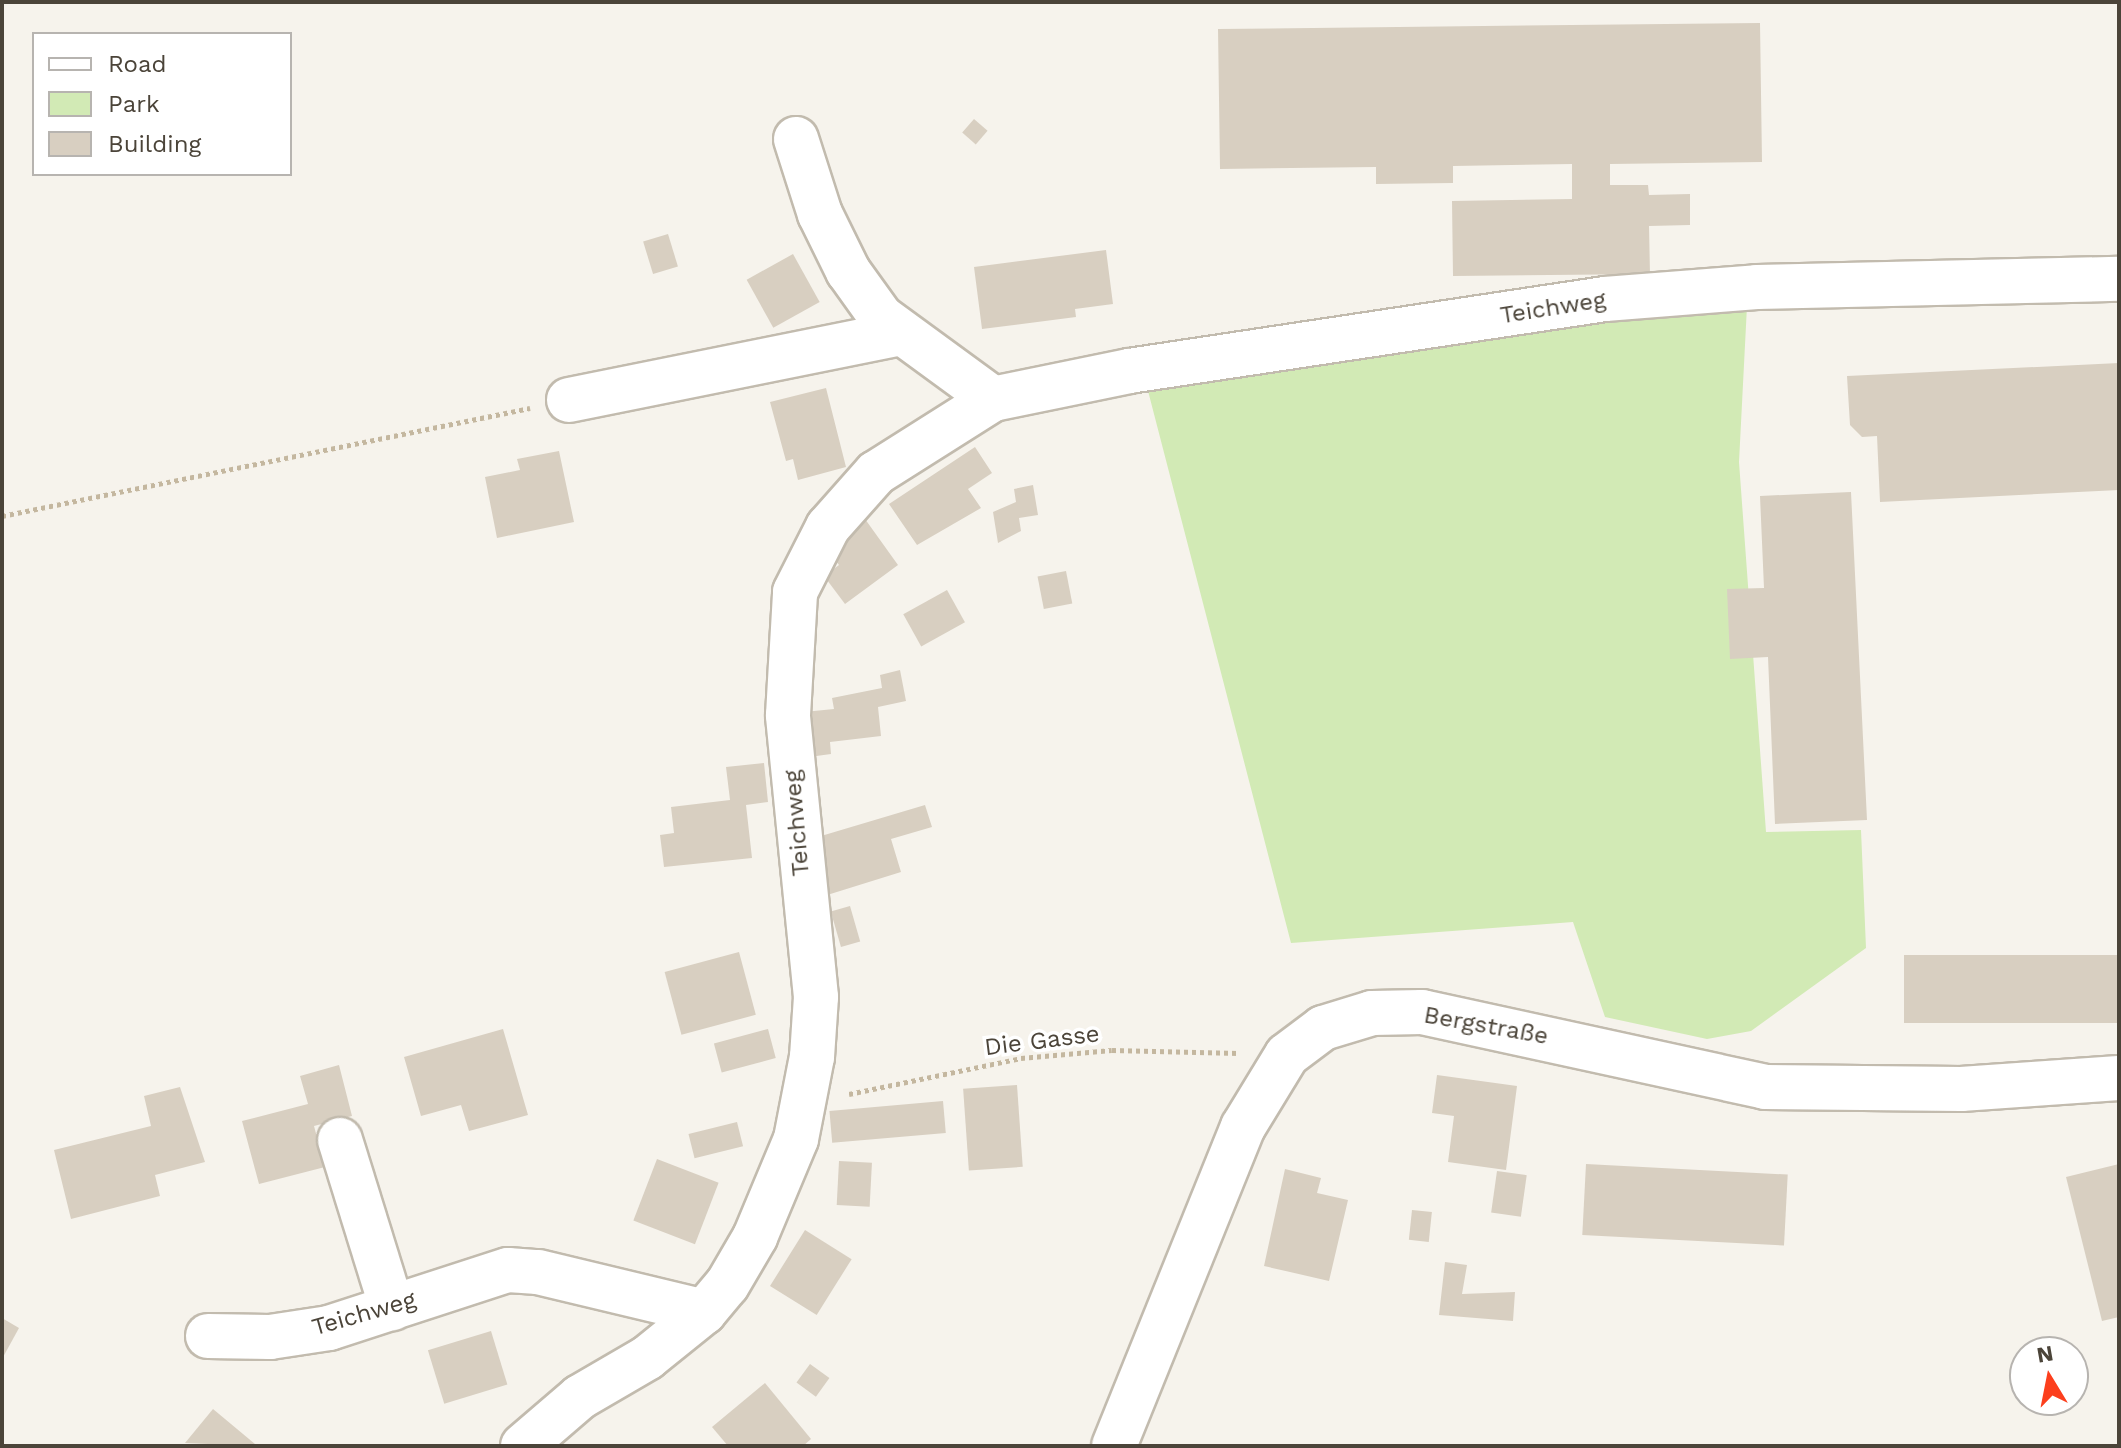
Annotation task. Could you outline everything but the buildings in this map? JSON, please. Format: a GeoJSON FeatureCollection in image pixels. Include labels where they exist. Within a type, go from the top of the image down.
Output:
{"type":"FeatureCollection","features":[{"type":"Feature","properties":{"kind":"street"},"geometry":{"type":"LineString","coordinates":[[796,139],[820,214],[848,271],[881,317],[993,399]]}},
{"type":"Feature","properties":{"kind":"street","name":"Teichweg"},"geometry":{"type":"LineString","coordinates":[[523,1446],[580,1397],[647,1358],[704,1312],[727,1285],[755,1237],[796,1139],[805,1103],[816,997],[788,715],[795,592],[828,527],[876,473],[993,399],[1129,371],[1605,299],[1757,287],[2119,279]]}},
{"type":"Feature","properties":{"kind":"street"},"geometry":{"type":"LineString","coordinates":[[569,400],[900,333]]}},
{"type":"Feature","properties":{"kind":"street","name":"Bergstraße"},"geometry":{"type":"LineString","coordinates":[[1114,1446],[1206,1209],[1243,1127],[1287,1055],[1335,1024],[1372,1013],[1422,1012],[1765,1087],[1961,1089],[2119,1078]]}},
{"type":"Feature","properties":{"kind":"street"},"geometry":{"type":"LineString","coordinates":[[340,1140],[392,1308]]}},
{"type":"Feature","properties":{"kind":"street","name":"Teichweg"},"geometry":{"type":"LineString","coordinates":[[208,1336],[270,1337],[314,1330],[508,1270],[538,1272],[704,1312]]}},
{"type":"Feature","properties":{"kind":"path"},"geometry":{"type":"LineString","coordinates":[[2,516],[569,400]]}},
{"type":"Feature","properties":{"kind":"path","name":"Die Gasse"},"geometry":{"type":"LineString","coordinates":[[805,1103],[1021,1058],[1112,1050],[1287,1055]]}},
{"type":"Feature","properties":{"kind":"green space"},"geometry":{"type":"Polygon","coordinates":[[[1747,306],[1739,462],[1766,832],[1861,830],[1866,948],[1751,1031],[1707,1039],[1605,1017],[1573,922],[1291,943],[1147,387],[1649,308],[1747,306]]]}}]}
